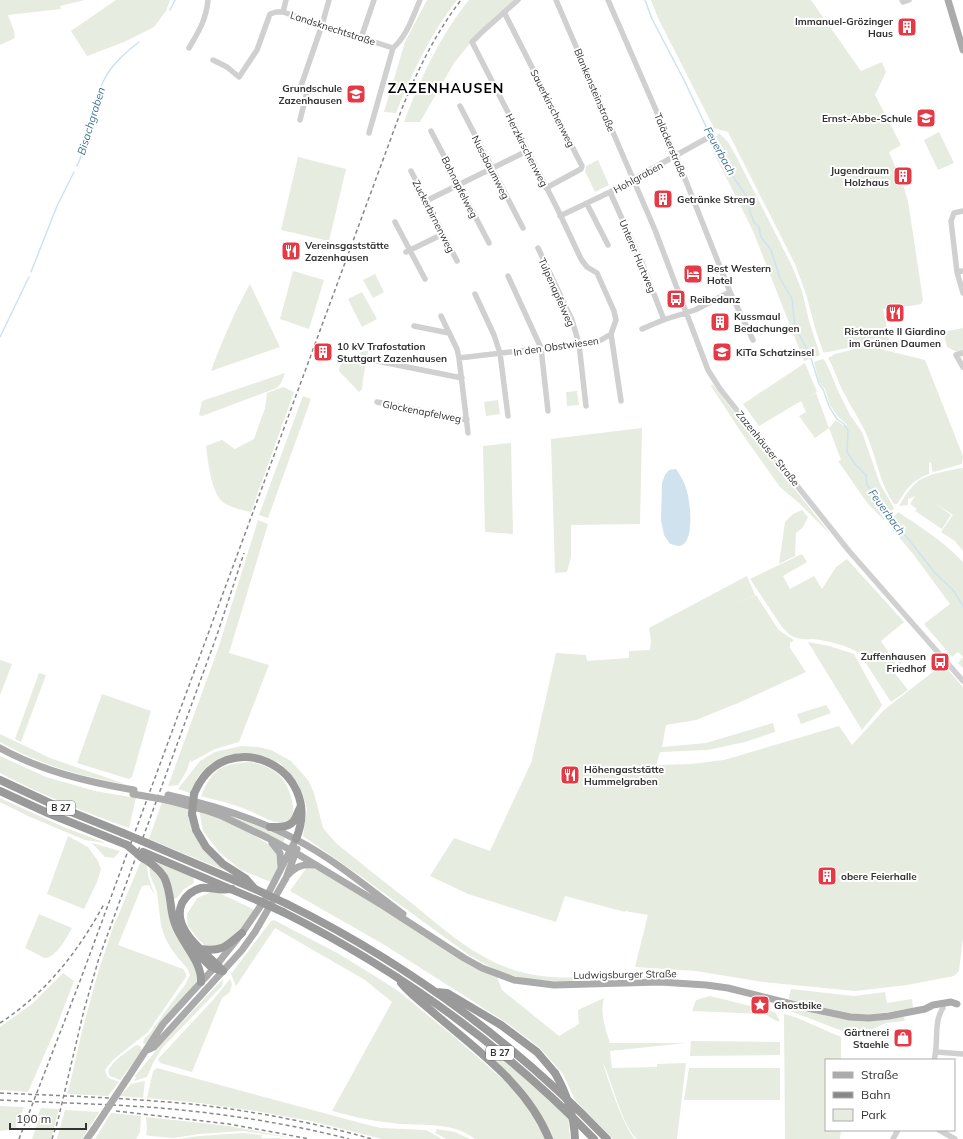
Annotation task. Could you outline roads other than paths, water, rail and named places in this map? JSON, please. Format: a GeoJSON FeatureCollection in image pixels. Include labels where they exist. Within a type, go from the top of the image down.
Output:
{"type":"FeatureCollection","features":[{"type":"Feature","properties":{"kind":"highway","name":"B 27"},"geometry":{"type":"LineString","coordinates":[[255,889],[245,878],[223,864],[206,847],[196,830],[192,814],[194,794],[198,784],[204,776],[215,766],[230,759],[250,757],[270,762],[284,772],[291,780],[297,791],[301,806],[301,825],[296,839]]}},
{"type":"Feature","properties":{"kind":"highway","name":"B 27"},"geometry":{"type":"LineString","coordinates":[[0,780],[54,805],[255,889],[287,904],[352,939],[435,992],[496,1037],[534,1068],[607,1139]]}},
{"type":"Feature","properties":{"kind":"highway","name":"B 27"},"geometry":{"type":"LineString","coordinates":[[0,791],[50,814],[123,844],[142,854],[251,897],[349,948],[459,1020],[496,1049],[549,1095],[594,1139]]}},
{"type":"Feature","properties":{"kind":"highway"},"geometry":{"type":"LineString","coordinates":[[270,827],[282,827],[290,824],[295,819],[301,806]]}},
{"type":"Feature","properties":{"kind":"highway","name":"B 27"},"geometry":{"type":"LineString","coordinates":[[142,854],[164,877],[169,890],[174,923],[182,941],[198,965],[201,972],[201,982]]}},
{"type":"Feature","properties":{"kind":"highway","name":"B 27"},"geometry":{"type":"LineString","coordinates":[[215,966],[190,938],[182,925],[180,912],[183,901],[191,892],[202,888],[232,889]]}},
{"type":"Feature","properties":{"kind":"highway","name":"B 27"},"geometry":{"type":"LineString","coordinates":[[178,931],[207,963],[223,971]]}},
{"type":"Feature","properties":{"kind":"highway"},"geometry":{"type":"LineString","coordinates":[[201,949],[214,951],[221,949],[242,933]]}},
{"type":"Feature","properties":{"kind":"highway"},"geometry":{"type":"LineString","coordinates":[[397,978],[409,993],[432,1011],[509,1080],[535,1111],[549,1139]]}},
{"type":"Feature","properties":{"kind":"highway","name":"B 27"},"geometry":{"type":"LineString","coordinates":[[435,992],[447,993],[502,1025],[537,1052],[555,1072],[566,1094],[572,1110],[575,1139]]}},
{"type":"Feature","properties":{"kind":"main road"},"geometry":{"type":"LineString","coordinates":[[948,0],[963,50]]}},
{"type":"Feature","properties":{"kind":"main road"},"geometry":{"type":"LineString","coordinates":[[0,748],[28,762],[61,774],[134,792],[167,798]]}},
{"type":"Feature","properties":{"kind":"main road"},"geometry":{"type":"LineString","coordinates":[[0,752],[43,772],[69,780],[96,788],[134,792]]}},
{"type":"Feature","properties":{"kind":"main road","name":"Ludwigsburger Straße"},"geometry":{"type":"LineString","coordinates":[[167,798],[204,804],[250,819],[296,839],[330,860],[450,949]]}},
{"type":"Feature","properties":{"kind":"main road","name":"Ludwigsburger Straße"},"geometry":{"type":"LineString","coordinates":[[167,798],[222,816],[293,851],[482,968],[514,980],[554,985],[660,982],[706,985],[728,988],[850,1017],[869,1018],[890,1016],[925,1009],[934,1009],[940,1013],[960,1004]]}},
{"type":"Feature","properties":{"kind":"main road"},"geometry":{"type":"LineString","coordinates":[[268,838],[280,853],[281,868]]}},
{"type":"Feature","properties":{"kind":"main road"},"geometry":{"type":"LineString","coordinates":[[286,878],[296,839]]}},
{"type":"Feature","properties":{"kind":"main road"},"geometry":{"type":"LineString","coordinates":[[87,1139],[148,1050],[150,1043],[163,1024],[215,966],[242,933],[266,898],[281,868],[293,851]]}},
{"type":"Feature","properties":{"kind":"main road"},"geometry":{"type":"LineString","coordinates":[[148,1050],[154,1047],[242,950],[255,932],[286,878],[293,869],[308,864],[317,866]]}},
{"type":"Feature","properties":{"kind":"main road","name":"Ludwigsburger Straße"},"geometry":{"type":"LineString","coordinates":[[925,1009],[933,1005],[951,1002],[960,1004]]}},
{"type":"Feature","properties":{"kind":"street"},"geometry":{"type":"LineString","coordinates":[[189,48],[202,27],[207,12],[208,0]]}},
{"type":"Feature","properties":{"kind":"street"},"geometry":{"type":"LineString","coordinates":[[283,12],[286,0]]}},
{"type":"Feature","properties":{"kind":"street"},"geometry":{"type":"LineString","coordinates":[[300,120],[307,92],[301,86],[322,26],[328,0]]}},
{"type":"Feature","properties":{"kind":"street"},"geometry":{"type":"LineString","coordinates":[[361,38],[374,0]]}},
{"type":"Feature","properties":{"kind":"street"},"geometry":{"type":"LineString","coordinates":[[369,133],[393,48],[399,43],[420,0]]}},
{"type":"Feature","properties":{"kind":"street"},"geometry":{"type":"LineString","coordinates":[[504,12],[518,0]]}},
{"type":"Feature","properties":{"kind":"street","name":"Blankensteinstraße"},"geometry":{"type":"LineString","coordinates":[[556,0],[634,179]]}},
{"type":"Feature","properties":{"kind":"street","name":"Taläckerstraße"},"geometry":{"type":"LineString","coordinates":[[608,0],[676,156],[730,292],[753,340]]}},
{"type":"Feature","properties":{"kind":"street"},"geometry":{"type":"LineString","coordinates":[[902,0],[903,2],[909,0]]}},
{"type":"Feature","properties":{"kind":"street","name":"Landsknechtstraße"},"geometry":{"type":"LineString","coordinates":[[213,60],[227,67],[239,77],[257,50],[270,14],[276,12],[283,12],[393,48]]}},
{"type":"Feature","properties":{"kind":"street","name":"Herzkirschenweg"},"geometry":{"type":"LineString","coordinates":[[504,12],[472,42],[560,216]]}},
{"type":"Feature","properties":{"kind":"street","name":"Sauerkirschenweg"},"geometry":{"type":"LineString","coordinates":[[504,12],[582,166],[581,169],[546,188]]}},
{"type":"Feature","properties":{"kind":"street","name":"Nussbaumweg"},"geometry":{"type":"LineString","coordinates":[[460,106],[523,228]]}},
{"type":"Feature","properties":{"kind":"street","name":"Bohnapfelweg"},"geometry":{"type":"LineString","coordinates":[[431,131],[489,243]]}},
{"type":"Feature","properties":{"kind":"street","name":"Hohlgraben"},"geometry":{"type":"LineString","coordinates":[[560,216],[610,192],[676,156],[708,136]]}},
{"type":"Feature","properties":{"kind":"street"},"geometry":{"type":"LineString","coordinates":[[426,201],[527,151]]}},
{"type":"Feature","properties":{"kind":"street","name":"Zuckerbirnenweg"},"geometry":{"type":"LineString","coordinates":[[411,171],[457,261]]}},
{"type":"Feature","properties":{"kind":"street","name":"Zazenhäuser Straße"},"geometry":{"type":"LineString","coordinates":[[634,179],[708,370],[720,389],[849,551],[962,678]]}},
{"type":"Feature","properties":{"kind":"street","name":"Unterer Hurtweg"},"geometry":{"type":"LineString","coordinates":[[610,192],[642,263],[664,320]]}},
{"type":"Feature","properties":{"kind":"street"},"geometry":{"type":"LineString","coordinates":[[587,204],[608,245]]}},
{"type":"Feature","properties":{"kind":"street"},"geometry":{"type":"LineString","coordinates":[[963,211],[954,213],[951,221],[963,293]]}},
{"type":"Feature","properties":{"kind":"street","name":"In den Obstwiesen"},"geometry":{"type":"LineString","coordinates":[[460,358],[579,344],[601,340],[611,334],[616,320],[614,311],[597,273],[587,267],[580,259],[560,216]]}},
{"type":"Feature","properties":{"kind":"street"},"geometry":{"type":"LineString","coordinates":[[395,222],[408,251],[425,279]]}},
{"type":"Feature","properties":{"kind":"street"},"geometry":{"type":"LineString","coordinates":[[408,251],[443,234]]}},
{"type":"Feature","properties":{"kind":"street","name":"Tulpenapfelweg"},"geometry":{"type":"LineString","coordinates":[[538,248],[572,320],[579,344],[586,406]]}},
{"type":"Feature","properties":{"kind":"street"},"geometry":{"type":"LineString","coordinates":[[508,276],[541,348],[548,411]]}},
{"type":"Feature","properties":{"kind":"street"},"geometry":{"type":"LineString","coordinates":[[642,329],[695,310],[730,292]]}},
{"type":"Feature","properties":{"kind":"street"},"geometry":{"type":"LineString","coordinates":[[475,294],[500,353],[508,416]]}},
{"type":"Feature","properties":{"kind":"street"},"geometry":{"type":"LineString","coordinates":[[441,316],[460,358],[468,433]]}},
{"type":"Feature","properties":{"kind":"street"},"geometry":{"type":"LineString","coordinates":[[414,326],[450,333]]}},
{"type":"Feature","properties":{"kind":"street"},"geometry":{"type":"LineString","coordinates":[[611,334],[621,401]]}},
{"type":"Feature","properties":{"kind":"street"},"geometry":{"type":"LineString","coordinates":[[963,353],[956,355],[963,367]]}},
{"type":"Feature","properties":{"kind":"street"},"geometry":{"type":"LineString","coordinates":[[367,359],[462,378]]}},
{"type":"Feature","properties":{"kind":"street","name":"Glockenapfelweg"},"geometry":{"type":"LineString","coordinates":[[377,402],[467,420]]}},
{"type":"Feature","properties":{"kind":"street"},"geometry":{"type":"LineString","coordinates":[[934,1059],[940,1013]]}},
{"type":"Feature","properties":{"kind":"street"},"geometry":{"type":"LineString","coordinates":[[936,1052],[963,1054]]}},
{"type":"Feature","properties":{"kind":"street"},"geometry":{"type":"LineString","coordinates":[[941,1131],[955,1139]]}},
{"type":"Feature","properties":{"kind":"water"},"geometry":{"type":"Polygon","coordinates":[[[676,469],[682,478],[688,494],[690,511],[690,530],[688,538],[679,546],[670,544],[664,535],[661,520],[662,483],[669,470],[676,469]]]}},
{"type":"Feature","properties":{"kind":"waterway","name":"Bisachgraben"},"geometry":{"type":"LineString","coordinates":[[170,10],[175,0]]}},
{"type":"Feature","properties":{"kind":"waterway","name":"Feuerbach"},"geometry":{"type":"LineString","coordinates":[[645,0],[652,19],[684,80],[709,133],[714,142],[721,149],[734,178],[748,200],[750,212],[754,222],[759,227],[761,237],[771,250],[780,278],[792,299],[795,327],[810,355],[819,384],[823,389],[833,413],[837,419],[844,424],[848,431],[847,452],[855,464],[866,475],[867,485],[880,499],[885,511],[898,529],[906,536],[935,573],[953,590],[963,606]]}},
{"type":"Feature","properties":{"kind":"waterway","name":"Bisachgraben"},"geometry":{"type":"LineString","coordinates":[[77,166],[86,146],[92,125],[97,96],[101,85],[115,64],[139,42]]}},
{"type":"Feature","properties":{"kind":"waterway","name":"Bisachgraben"},"geometry":{"type":"LineString","coordinates":[[31,272],[57,206],[74,172]]}},
{"type":"Feature","properties":{"kind":"waterway","name":"Bisachgraben"},"geometry":{"type":"LineString","coordinates":[[0,337],[29,277]]}},
{"type":"Feature","properties":{"kind":"railway"},"geometry":{"type":"LineString","coordinates":[[19,1139],[80,981],[401,111],[427,53],[461,0]]}},
{"type":"Feature","properties":{"kind":"railway"},"geometry":{"type":"LineString","coordinates":[[52,1139],[58,1120],[84,1010],[99,958],[217,635],[244,553]]}},
{"type":"Feature","properties":{"kind":"railway"},"geometry":{"type":"LineString","coordinates":[[0,1023],[32,998],[60,970],[83,939],[104,904]]}},
{"type":"Feature","properties":{"kind":"railway"},"geometry":{"type":"LineString","coordinates":[[0,1093],[125,1099],[200,1105],[287,1119],[372,1139]]}},
{"type":"Feature","properties":{"kind":"railway"},"geometry":{"type":"LineString","coordinates":[[0,1100],[129,1106],[194,1111],[283,1124],[349,1139]]}},
{"type":"Feature","properties":{"kind":"railway"},"geometry":{"type":"LineString","coordinates":[[116,1111],[229,1124],[310,1139]]}},
{"type":"Feature","properties":{"kind":"place","name":"Immanuel-Grözinger Haus"},"geometry":{"type":"Point","coordinates":[907,27]}},
{"type":"Feature","properties":{"kind":"place","name":"Grundschule Zazenhausen"},"geometry":{"type":"Point","coordinates":[356,94]}},
{"type":"Feature","properties":{"kind":"place","name":"Ernst-Abbe-Schule"},"geometry":{"type":"Point","coordinates":[926,118]}},
{"type":"Feature","properties":{"kind":"place","name":"Jugendraum Holzhaus"},"geometry":{"type":"Point","coordinates":[903,176]}},
{"type":"Feature","properties":{"kind":"place","name":"Getränke Streng"},"geometry":{"type":"Point","coordinates":[663,199]}},
{"type":"Feature","properties":{"kind":"place","name":"Vereinsgaststätte Zazenhausen"},"geometry":{"type":"Point","coordinates":[291,251]}},
{"type":"Feature","properties":{"kind":"place","name":"Best Western Hotel"},"geometry":{"type":"Point","coordinates":[693,274]}},
{"type":"Feature","properties":{"kind":"place","name":"Reibedanz"},"geometry":{"type":"Point","coordinates":[676,299]}},
{"type":"Feature","properties":{"kind":"place","name":"Ristorante Il Giardino im Grünen Daumen"},"geometry":{"type":"Point","coordinates":[895,313]}},
{"type":"Feature","properties":{"kind":"place","name":"Kussmaul Bedachungen"},"geometry":{"type":"Point","coordinates":[720,322]}},
{"type":"Feature","properties":{"kind":"place","name":"10 kV Trafostation Stuttgart Zazenhausen"},"geometry":{"type":"Point","coordinates":[323,352]}},
{"type":"Feature","properties":{"kind":"place","name":"KiTa Schatzinsel"},"geometry":{"type":"Point","coordinates":[722,352]}},
{"type":"Feature","properties":{"kind":"place","name":"Zuffenhausen Friedhof"},"geometry":{"type":"Point","coordinates":[940,662]}},
{"type":"Feature","properties":{"kind":"place","name":"Höhengaststätte Hummelgraben"},"geometry":{"type":"Point","coordinates":[570,775]}},
{"type":"Feature","properties":{"kind":"place","name":"obere Feierhalle"},"geometry":{"type":"Point","coordinates":[827,876]}},
{"type":"Feature","properties":{"kind":"place","name":"Ghostbike"},"geometry":{"type":"Point","coordinates":[760,1005]}},
{"type":"Feature","properties":{"kind":"place","name":"Gärtnerei Staehle"},"geometry":{"type":"Point","coordinates":[903,1038]}},
{"type":"Feature","properties":{"kind":"district","name":"ZAZENHAUSEN"},"geometry":{"type":"Point","coordinates":[446,88]}}]}
